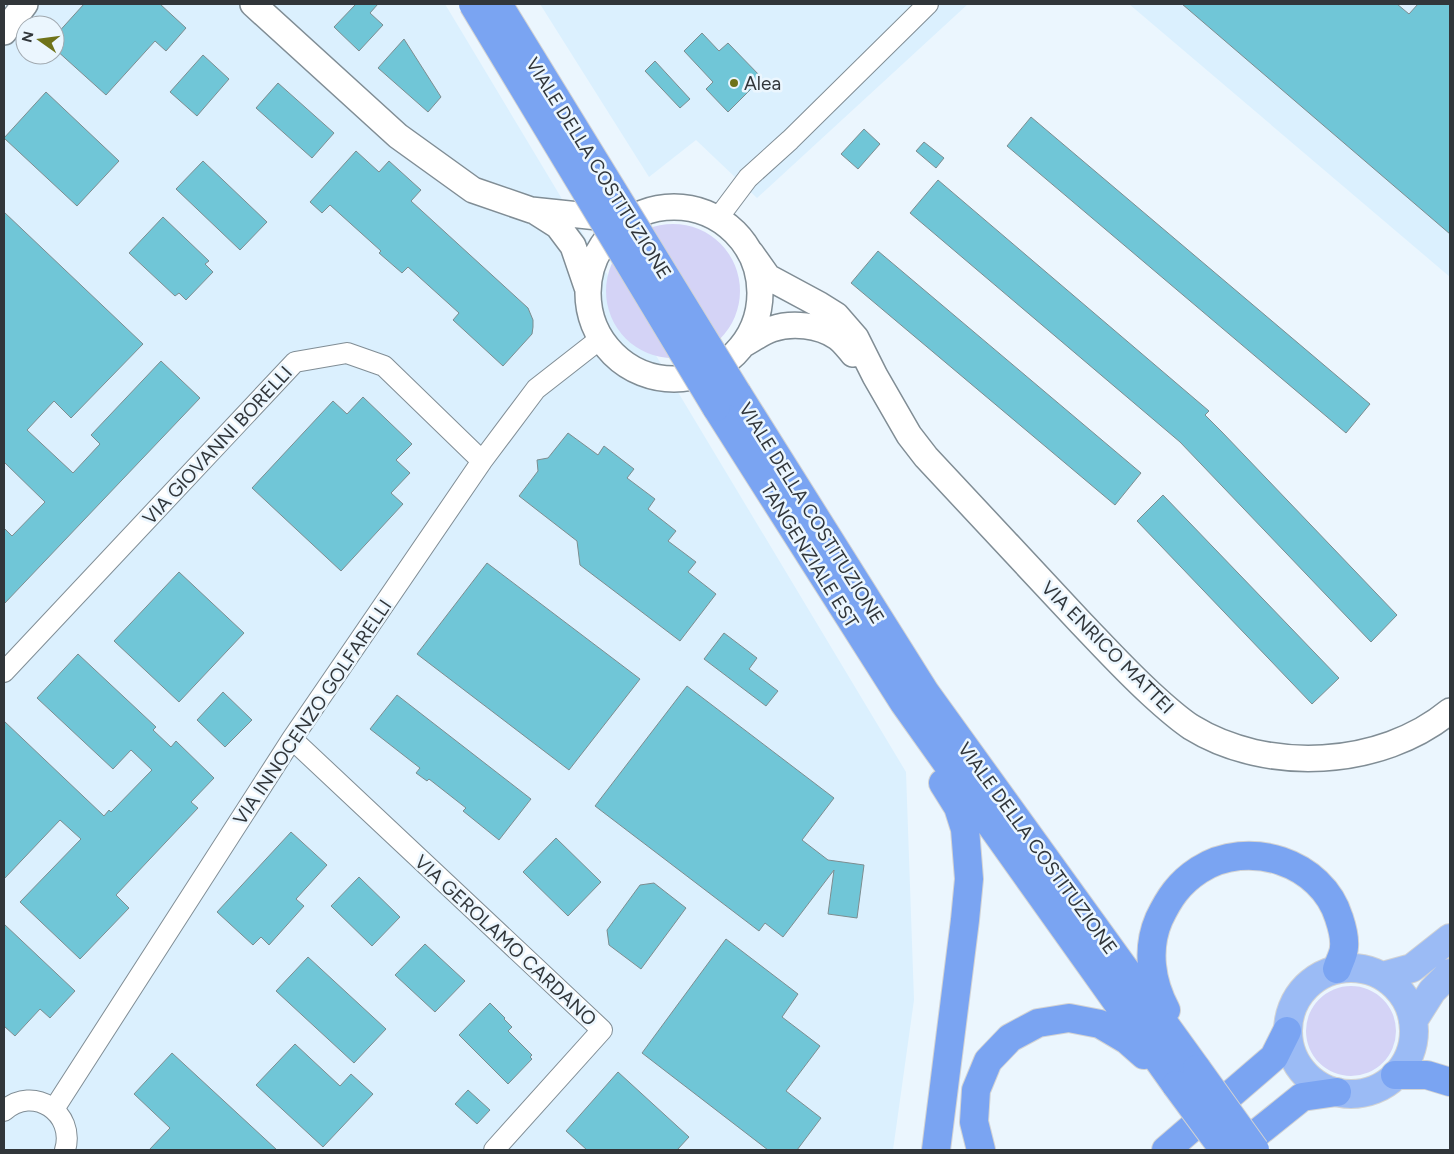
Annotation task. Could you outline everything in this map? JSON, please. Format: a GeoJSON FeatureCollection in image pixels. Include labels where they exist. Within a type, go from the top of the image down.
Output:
{"type":"FeatureCollection","features":[{"type":"Feature","properties":{"kind":"highway","name":"VIALE DELLA COSTITUZIONE"},"geometry":{"type":"LineString","coordinates":[[473,4],[726,400],[925,692],[1151,1005],[1187,1077]]}},
{"type":"Feature","properties":{"kind":"highway","name":"VIALE DELLA COSTITUZIONE"},"geometry":{"type":"LineString","coordinates":[[498,4],[726,400]]}},
{"type":"Feature","properties":{"kind":"highway","name":"TANGENZIALE EST"},"geometry":{"type":"LineString","coordinates":[[726,400],[904,703]]}},
{"type":"Feature","properties":{"kind":"highway","name":"VIALE DELLA COSTITUZIONE"},"geometry":{"type":"LineString","coordinates":[[904,703],[1187,1077]]}},
{"type":"Feature","properties":{"kind":"highway"},"geometry":{"type":"LineString","coordinates":[[904,703],[916,738],[958,807],[965,829],[968,851],[969,879],[965,920],[936,1150]]}},
{"type":"Feature","properties":{"kind":"highway"},"geometry":{"type":"LineString","coordinates":[[1224,1150],[1187,1077],[1153,975],[1151,948],[1157,924],[1168,900],[1182,883],[1200,869],[1224,859],[1244,856],[1268,857],[1288,863],[1307,873],[1323,887],[1336,906],[1343,931],[1344,949],[1337,969]]}},
{"type":"Feature","properties":{"kind":"highway"},"geometry":{"type":"LineString","coordinates":[[982,1150],[974,1122],[976,1090],[988,1061],[1010,1038],[1038,1023],[1069,1018],[1100,1024],[1187,1077],[1255,1150]]}},
{"type":"Feature","properties":{"kind":"highway"},"geometry":{"type":"LineString","coordinates":[[1166,1150],[1274,1057],[1287,1031]]}},
{"type":"Feature","properties":{"kind":"highway"},"geometry":{"type":"LineString","coordinates":[[1395,1075],[1427,1075],[1450,1082]]}},
{"type":"Feature","properties":{"kind":"highway"},"geometry":{"type":"LineString","coordinates":[[1236,1150],[1302,1097],[1337,1092]]}},
{"type":"Feature","properties":{"kind":"main road"},"geometry":{"type":"LineString","coordinates":[[1383,976],[1412,968],[1450,938]]}},
{"type":"Feature","properties":{"kind":"main road"},"geometry":{"type":"LineString","coordinates":[[1352,967],[1368,970],[1383,976],[1397,988],[1408,1004],[1413,1021],[1413,1041],[1407,1060],[1395,1075],[1378,1088],[1358,1094],[1337,1092],[1317,1084],[1301,1070],[1291,1052],[1287,1031],[1291,1010],[1301,992],[1317,977],[1337,969],[1352,967]]}},
{"type":"Feature","properties":{"kind":"main road"},"geometry":{"type":"LineString","coordinates":[[1413,1021],[1432,991],[1450,974]]}},
{"type":"Feature","properties":{"kind":"street"},"geometry":{"type":"LineString","coordinates":[[4,32],[25,4]]}},
{"type":"Feature","properties":{"kind":"street"},"geometry":{"type":"LineString","coordinates":[[253,4],[398,136],[473,190],[531,210],[558,226],[573,246],[587,288],[590,315],[600,339],[616,358],[636,371],[659,379],[683,379],[707,374],[728,361],[744,344],[756,322],[761,299],[759,275],[751,253],[731,227],[718,218],[696,209],[672,206],[649,210],[627,220],[607,238],[593,261],[587,288]]}},
{"type":"Feature","properties":{"kind":"street"},"geometry":{"type":"LineString","coordinates":[[718,218],[748,178],[790,140],[928,4]]}},
{"type":"Feature","properties":{"kind":"street"},"geometry":{"type":"LineString","coordinates":[[531,210],[627,220]]}},
{"type":"Feature","properties":{"kind":"street","name":"VIA ENRICO MATTEI"},"geometry":{"type":"LineString","coordinates":[[751,253],[768,277],[836,315],[856,338],[908,435],[926,458],[1127,672],[1166,709],[1191,727],[1219,740],[1251,751],[1281,758],[1316,759],[1346,756],[1373,749],[1424,729]]}},
{"type":"Feature","properties":{"kind":"street","name":"VIA ENRICO MATTEI"},"geometry":{"type":"LineString","coordinates":[[744,344],[772,329],[787,326],[801,325],[821,329],[838,337],[875,376]]}},
{"type":"Feature","properties":{"kind":"street","name":"VIA INNOCENZO GOLFARELLI"},"geometry":{"type":"LineString","coordinates":[[54,1110],[292,739],[482,461],[536,389],[600,339]]}},
{"type":"Feature","properties":{"kind":"street","name":"VIA GIOVANNI BORELLI"},"geometry":{"type":"LineString","coordinates":[[4,672],[295,362],[347,354],[384,366],[482,461]]}},
{"type":"Feature","properties":{"kind":"street"},"geometry":{"type":"LineString","coordinates":[[1424,729],[1450,710]]}},
{"type":"Feature","properties":{"kind":"street"},"geometry":{"type":"LineString","coordinates":[[1424,729],[1450,725]]}},
{"type":"Feature","properties":{"kind":"street","name":"VIA GEROLAMO CARDANO"},"geometry":{"type":"LineString","coordinates":[[292,739],[602,1030],[494,1150]]}},
{"type":"Feature","properties":{"kind":"street"},"geometry":{"type":"LineString","coordinates":[[5,1106],[20,1101],[32,1100],[44,1103],[54,1110],[66,1127],[67,1138],[64,1150]]}},
{"type":"Feature","properties":{"kind":"shaded area"},"geometry":{"type":"Polygon","coordinates":[[[4,4],[445,4],[906,772],[914,1000],[893,1150],[4,1150],[4,4]]]}},
{"type":"Feature","properties":{"kind":"shaded area"},"geometry":{"type":"Polygon","coordinates":[[[540,4],[968,4],[757,198],[696,140],[649,177],[540,4]]]}},
{"type":"Feature","properties":{"kind":"shaded area"},"geometry":{"type":"Polygon","coordinates":[[[1129,4],[1450,4],[1450,277],[1129,4]]]}},
{"type":"Feature","properties":{"kind":"shaded area"},"geometry":{"type":"Polygon","coordinates":[[[673,224],[699,229],[710,235],[720,244],[729,254],[735,265],[740,291],[735,317],[729,328],[720,338],[710,347],[699,353],[673,358],[647,353],[636,347],[626,338],[617,328],[611,317],[606,291],[611,265],[617,254],[626,244],[636,235],[647,229],[673,224]]]}},
{"type":"Feature","properties":{"kind":"shaded area"},"geometry":{"type":"Polygon","coordinates":[[[1342,986],[1360,986],[1376,993],[1389,1006],[1396,1022],[1396,1040],[1389,1056],[1376,1069],[1360,1076],[1342,1076],[1326,1069],[1313,1056],[1306,1040],[1306,1022],[1313,1006],[1326,993],[1342,986]]]}},
{"type":"Feature","properties":{"kind":"building"},"geometry":{"type":"Polygon","coordinates":[[[84,4],[160,4],[186,28],[166,51],[155,41],[106,95],[65,58],[65,25],[84,4]]]}},
{"type":"Feature","properties":{"kind":"building"},"geometry":{"type":"Polygon","coordinates":[[[356,4],[378,4],[370,13],[383,25],[359,51],[334,27],[356,4]]]}},
{"type":"Feature","properties":{"kind":"building"},"geometry":{"type":"Polygon","coordinates":[[[1182,4],[1397,4],[1409,14],[1418,4],[1450,4],[1450,234],[1182,4]]]}},
{"type":"Feature","properties":{"kind":"building"},"geometry":{"type":"Polygon","coordinates":[[[702,33],[719,51],[728,43],[762,78],[728,112],[706,89],[713,82],[684,51],[702,33]]]}},
{"type":"Feature","properties":{"kind":"building"},"geometry":{"type":"Polygon","coordinates":[[[404,39],[441,97],[428,112],[378,68],[404,39]]]}},
{"type":"Feature","properties":{"kind":"building"},"geometry":{"type":"Polygon","coordinates":[[[203,55],[229,79],[197,116],[170,92],[203,55]]]}},
{"type":"Feature","properties":{"kind":"building"},"geometry":{"type":"Polygon","coordinates":[[[655,61],[690,99],[680,108],[645,71],[655,61]]]}},
{"type":"Feature","properties":{"kind":"building"},"geometry":{"type":"Polygon","coordinates":[[[278,83],[334,133],[312,158],[256,108],[278,83]]]}},
{"type":"Feature","properties":{"kind":"building"},"geometry":{"type":"Polygon","coordinates":[[[46,92],[119,161],[77,206],[4,138],[46,92]]]}},
{"type":"Feature","properties":{"kind":"building"},"geometry":{"type":"Polygon","coordinates":[[[1031,117],[1370,404],[1346,433],[1007,146],[1031,117]]]}},
{"type":"Feature","properties":{"kind":"building"},"geometry":{"type":"Polygon","coordinates":[[[864,129],[880,144],[858,169],[841,154],[864,129]]]}},
{"type":"Feature","properties":{"kind":"building"},"geometry":{"type":"Polygon","coordinates":[[[924,142],[944,158],[936,168],[916,151],[924,142]]]}},
{"type":"Feature","properties":{"kind":"building"},"geometry":{"type":"Polygon","coordinates":[[[356,151],[379,172],[389,161],[421,190],[411,201],[528,308],[533,320],[532,334],[503,366],[453,320],[459,313],[408,267],[402,273],[379,253],[381,251],[330,205],[322,213],[310,202],[356,151]]]}},
{"type":"Feature","properties":{"kind":"building"},"geometry":{"type":"Polygon","coordinates":[[[203,161],[267,222],[240,250],[176,189],[203,161]]]}},
{"type":"Feature","properties":{"kind":"building"},"geometry":{"type":"Polygon","coordinates":[[[938,180],[1209,411],[1205,415],[1397,615],[1371,642],[1180,442],[910,213],[938,180]]]}},
{"type":"Feature","properties":{"kind":"building"},"geometry":{"type":"Polygon","coordinates":[[[4,212],[143,344],[71,418],[54,401],[27,430],[73,473],[100,444],[91,435],[161,361],[200,398],[4,604],[4,528],[12,536],[45,502],[4,462],[4,212]]]}},
{"type":"Feature","properties":{"kind":"building"},"geometry":{"type":"Polygon","coordinates":[[[163,217],[209,261],[205,264],[213,272],[186,300],[179,293],[175,296],[129,253],[163,217]]]}},
{"type":"Feature","properties":{"kind":"building"},"geometry":{"type":"Polygon","coordinates":[[[878,251],[1141,473],[1115,505],[851,283],[878,251]]]}},
{"type":"Feature","properties":{"kind":"building"},"geometry":{"type":"Polygon","coordinates":[[[363,397],[412,444],[396,460],[410,473],[391,493],[403,504],[341,571],[252,488],[333,401],[347,414],[363,397]]]}},
{"type":"Feature","properties":{"kind":"building"},"geometry":{"type":"Polygon","coordinates":[[[568,433],[598,455],[604,446],[634,469],[627,478],[655,499],[648,509],[676,531],[668,541],[696,562],[688,572],[716,594],[680,641],[580,565],[577,541],[519,496],[538,471],[537,460],[548,458],[568,433]]]}},
{"type":"Feature","properties":{"kind":"building"},"geometry":{"type":"Polygon","coordinates":[[[1163,495],[1339,678],[1312,704],[1137,521],[1163,495]]]}},
{"type":"Feature","properties":{"kind":"building"},"geometry":{"type":"Polygon","coordinates":[[[487,563],[640,679],[569,770],[417,654],[487,563]]]}},
{"type":"Feature","properties":{"kind":"building"},"geometry":{"type":"Polygon","coordinates":[[[179,572],[244,633],[179,702],[114,641],[179,572]]]}},
{"type":"Feature","properties":{"kind":"building"},"geometry":{"type":"Polygon","coordinates":[[[724,633],[757,658],[749,669],[778,691],[766,706],[704,659],[724,633]]]}},
{"type":"Feature","properties":{"kind":"building"},"geometry":{"type":"Polygon","coordinates":[[[78,654],[156,727],[153,730],[171,747],[176,741],[214,778],[191,802],[198,808],[116,895],[129,908],[80,959],[20,902],[81,839],[60,820],[4,879],[4,721],[104,816],[109,810],[111,812],[152,770],[131,750],[113,769],[37,698],[78,654]]]}},
{"type":"Feature","properties":{"kind":"building"},"geometry":{"type":"Polygon","coordinates":[[[687,686],[834,798],[802,840],[828,860],[864,865],[857,918],[828,914],[834,870],[783,937],[765,923],[759,931],[595,806],[687,686]]]}},
{"type":"Feature","properties":{"kind":"building"},"geometry":{"type":"Polygon","coordinates":[[[223,692],[252,720],[225,747],[197,720],[223,692]]]}},
{"type":"Feature","properties":{"kind":"building"},"geometry":{"type":"Polygon","coordinates":[[[397,695],[531,799],[499,840],[463,811],[466,808],[429,779],[427,781],[416,773],[420,768],[370,729],[397,695]]]}},
{"type":"Feature","properties":{"kind":"building"},"geometry":{"type":"Polygon","coordinates":[[[291,832],[327,865],[296,899],[304,906],[269,945],[261,937],[253,945],[217,912],[291,832]]]}},
{"type":"Feature","properties":{"kind":"building"},"geometry":{"type":"Polygon","coordinates":[[[556,838],[601,882],[568,916],[523,872],[556,838]]]}},
{"type":"Feature","properties":{"kind":"building"},"geometry":{"type":"Polygon","coordinates":[[[359,877],[400,917],[372,946],[331,906],[359,877]]]}},
{"type":"Feature","properties":{"kind":"building"},"geometry":{"type":"Polygon","coordinates":[[[654,883],[686,908],[641,969],[609,945],[607,930],[640,885],[654,883]]]}},
{"type":"Feature","properties":{"kind":"building"},"geometry":{"type":"Polygon","coordinates":[[[4,924],[75,991],[50,1018],[40,1009],[15,1036],[4,1026],[4,924]]]}},
{"type":"Feature","properties":{"kind":"building"},"geometry":{"type":"Polygon","coordinates":[[[726,939],[798,994],[782,1017],[820,1046],[786,1091],[821,1118],[797,1150],[768,1150],[642,1053],[726,939]]]}},
{"type":"Feature","properties":{"kind":"building"},"geometry":{"type":"Polygon","coordinates":[[[425,944],[465,981],[435,1012],[395,975],[425,944]]]}},
{"type":"Feature","properties":{"kind":"building"},"geometry":{"type":"Polygon","coordinates":[[[308,957],[386,1029],[354,1063],[276,991],[308,957]]]}},
{"type":"Feature","properties":{"kind":"building"},"geometry":{"type":"Polygon","coordinates":[[[490,1003],[512,1027],[508,1031],[532,1055],[530,1057],[532,1059],[508,1084],[459,1035],[490,1003]]]}},
{"type":"Feature","properties":{"kind":"building"},"geometry":{"type":"Polygon","coordinates":[[[295,1044],[340,1086],[351,1074],[373,1094],[323,1147],[256,1085],[295,1044]]]}},
{"type":"Feature","properties":{"kind":"building"},"geometry":{"type":"Polygon","coordinates":[[[172,1053],[277,1150],[149,1150],[170,1128],[134,1094],[172,1053]]]}},
{"type":"Feature","properties":{"kind":"building"},"geometry":{"type":"Polygon","coordinates":[[[618,1072],[689,1137],[677,1150],[587,1150],[566,1131],[618,1072]]]}},
{"type":"Feature","properties":{"kind":"building"},"geometry":{"type":"Polygon","coordinates":[[[468,1090],[490,1110],[477,1124],[455,1104],[468,1090]]]}},
{"type":"Feature","properties":{"kind":"place","name":"Alea"},"geometry":{"type":"Point","coordinates":[734,83]}}]}
